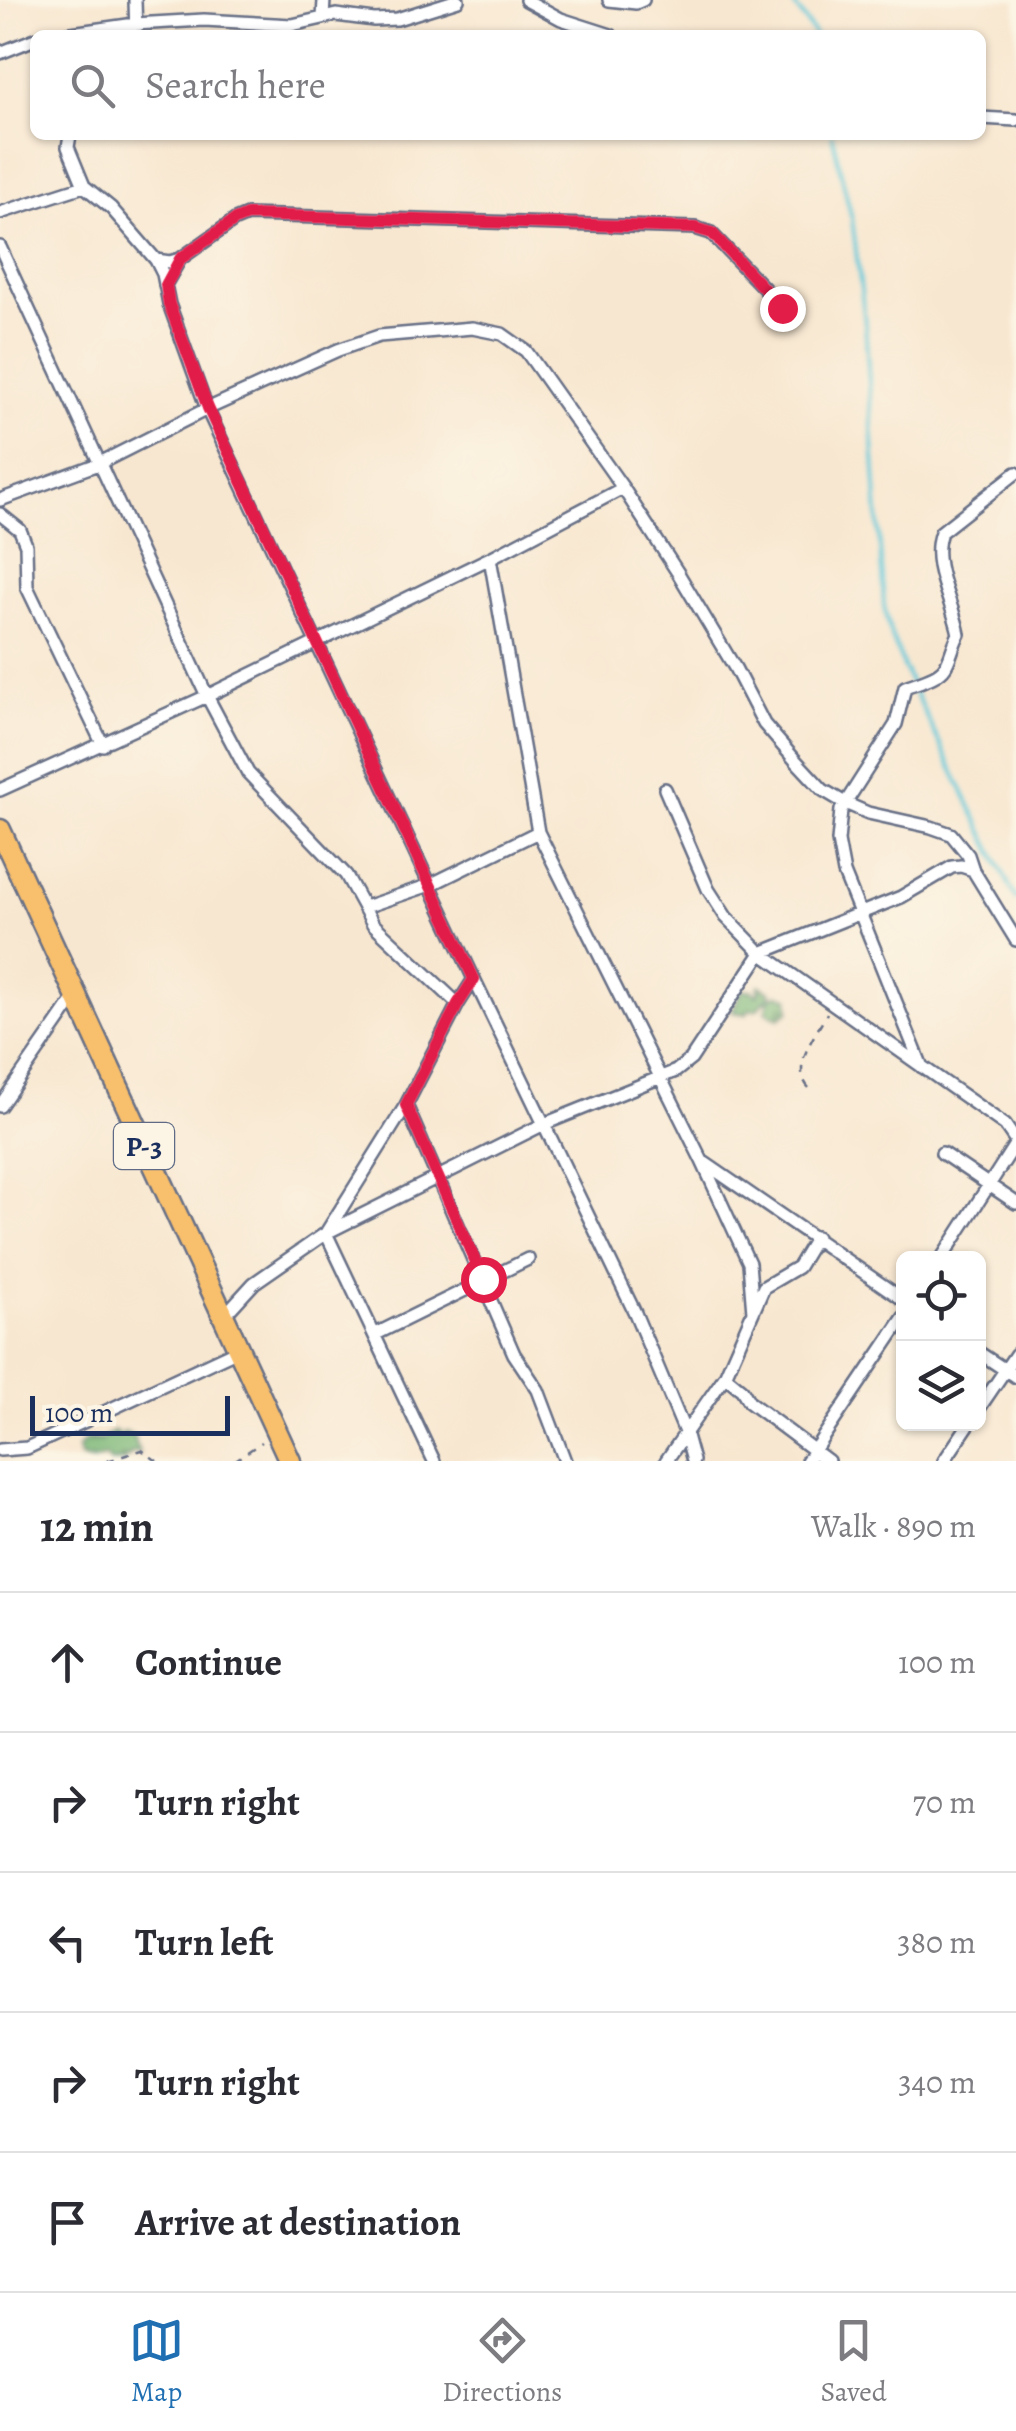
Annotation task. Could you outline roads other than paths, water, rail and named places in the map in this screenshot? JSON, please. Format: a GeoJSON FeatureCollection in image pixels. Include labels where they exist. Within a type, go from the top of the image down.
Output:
{"type":"FeatureCollection","features":[{"type":"Feature","properties":{"kind":"highway","name":"P-3"},"geometry":{"type":"LineString","coordinates":[[0,830],[290,1461]]}},
{"type":"Feature","properties":{"kind":"street"},"geometry":{"type":"LineString","coordinates":[[136,0],[136,29],[240,20],[292,25],[336,15],[397,19],[458,0]]}},
{"type":"Feature","properties":{"kind":"street"},"geometry":{"type":"LineString","coordinates":[[323,18],[324,0]]}},
{"type":"Feature","properties":{"kind":"street"},"geometry":{"type":"LineString","coordinates":[[526,0],[561,19],[595,30]]}},
{"type":"Feature","properties":{"kind":"street"},"geometry":{"type":"LineString","coordinates":[[609,0],[643,0]]}},
{"type":"Feature","properties":{"kind":"street"},"geometry":{"type":"LineString","coordinates":[[0,53],[30,42]]}},
{"type":"Feature","properties":{"kind":"street"},"geometry":{"type":"LineString","coordinates":[[986,118],[1016,120]]}},
{"type":"Feature","properties":{"kind":"street"},"geometry":{"type":"LineString","coordinates":[[69,140],[68,147],[84,186],[111,208],[156,260],[208,408],[474,979],[635,1313],[685,1432],[693,1461]]}},
{"type":"Feature","properties":{"kind":"street"},"geometry":{"type":"LineString","coordinates":[[0,212],[84,186]]}},
{"type":"Feature","properties":{"kind":"street"},"geometry":{"type":"LineString","coordinates":[[156,260],[180,259],[247,215],[695,228],[712,233],[782,308]]}},
{"type":"Feature","properties":{"kind":"street"},"geometry":{"type":"LineString","coordinates":[[0,248],[207,696],[248,773],[346,875],[373,924],[458,1004]]}},
{"type":"Feature","properties":{"kind":"street"},"geometry":{"type":"LineString","coordinates":[[166,285],[180,259]]}},
{"type":"Feature","properties":{"kind":"street"},"geometry":{"type":"LineString","coordinates":[[0,500],[98,464],[208,408],[378,336],[472,328],[502,334],[526,351],[623,488],[678,573],[764,724],[823,790],[845,804],[868,814],[932,826],[950,834],[968,855],[973,870],[1016,938]]}},
{"type":"Feature","properties":{"kind":"street"},"geometry":{"type":"LineString","coordinates":[[922,1067],[844,872],[838,841],[845,804],[896,724],[905,687],[946,666],[959,634],[937,543],[942,532],[1016,473]]}},
{"type":"Feature","properties":{"kind":"street"},"geometry":{"type":"LineString","coordinates":[[0,790],[207,696],[490,558],[623,488]]}},
{"type":"Feature","properties":{"kind":"street"},"geometry":{"type":"LineString","coordinates":[[0,514],[20,530],[26,545],[27,587],[103,745]]}},
{"type":"Feature","properties":{"kind":"street"},"geometry":{"type":"LineString","coordinates":[[490,558],[538,832],[702,1160],[749,1263],[752,1312]]}},
{"type":"Feature","properties":{"kind":"street"},"geometry":{"type":"LineString","coordinates":[[665,790],[708,889],[726,917],[761,953],[1005,1125],[1016,1142],[947,1251]]}},
{"type":"Feature","properties":{"kind":"street"},"geometry":{"type":"LineString","coordinates":[[366,907],[430,884],[538,832]]}},
{"type":"Feature","properties":{"kind":"street"},"geometry":{"type":"LineString","coordinates":[[222,1318],[254,1283],[326,1233],[544,1124],[660,1078],[691,1060],[761,953],[901,897],[952,866],[973,870]]}},
{"type":"Feature","properties":{"kind":"street"},"geometry":{"type":"LineString","coordinates":[[326,1233],[406,1105],[474,979]]}},
{"type":"Feature","properties":{"kind":"street"},"geometry":{"type":"LineString","coordinates":[[0,1106],[78,994]]}},
{"type":"Feature","properties":{"kind":"street"},"geometry":{"type":"LineString","coordinates":[[406,1105],[514,1354],[538,1390],[565,1461]]}},
{"type":"Feature","properties":{"kind":"street"},"geometry":{"type":"LineString","coordinates":[[942,1153],[1016,1203]]}},
{"type":"Feature","properties":{"kind":"street"},"geometry":{"type":"LineString","coordinates":[[702,1160],[896,1294]]}},
{"type":"Feature","properties":{"kind":"street"},"geometry":{"type":"LineString","coordinates":[[326,1233],[434,1461]]}},
{"type":"Feature","properties":{"kind":"street"},"geometry":{"type":"LineString","coordinates":[[666,1461],[725,1376],[764,1286],[798,1268],[816,1237]]}},
{"type":"Feature","properties":{"kind":"street"},"geometry":{"type":"LineString","coordinates":[[376,1334],[528,1258]]}},
{"type":"Feature","properties":{"kind":"street"},"geometry":{"type":"LineString","coordinates":[[811,1456],[896,1329]]}},
{"type":"Feature","properties":{"kind":"street"},"geometry":{"type":"LineString","coordinates":[[0,1450],[27,1448],[238,1350]]}},
{"type":"Feature","properties":{"kind":"street"},"geometry":{"type":"LineString","coordinates":[[986,1401],[1011,1374],[1016,1354]]}},
{"type":"Feature","properties":{"kind":"street"},"geometry":{"type":"LineString","coordinates":[[986,1357],[1011,1374]]}},
{"type":"Feature","properties":{"kind":"street"},"geometry":{"type":"LineString","coordinates":[[725,1376],[811,1456],[828,1461]]}},
{"type":"Feature","properties":{"kind":"street"},"geometry":{"type":"LineString","coordinates":[[944,1461],[964,1431]]}},
{"type":"Feature","properties":{"kind":"waterway"},"geometry":{"type":"LineString","coordinates":[[791,0],[812,30]]}},
{"type":"Feature","properties":{"kind":"waterway"},"geometry":{"type":"LineString","coordinates":[[833,140],[852,219],[865,322],[884,606],[911,685],[1016,899]]}}]}
